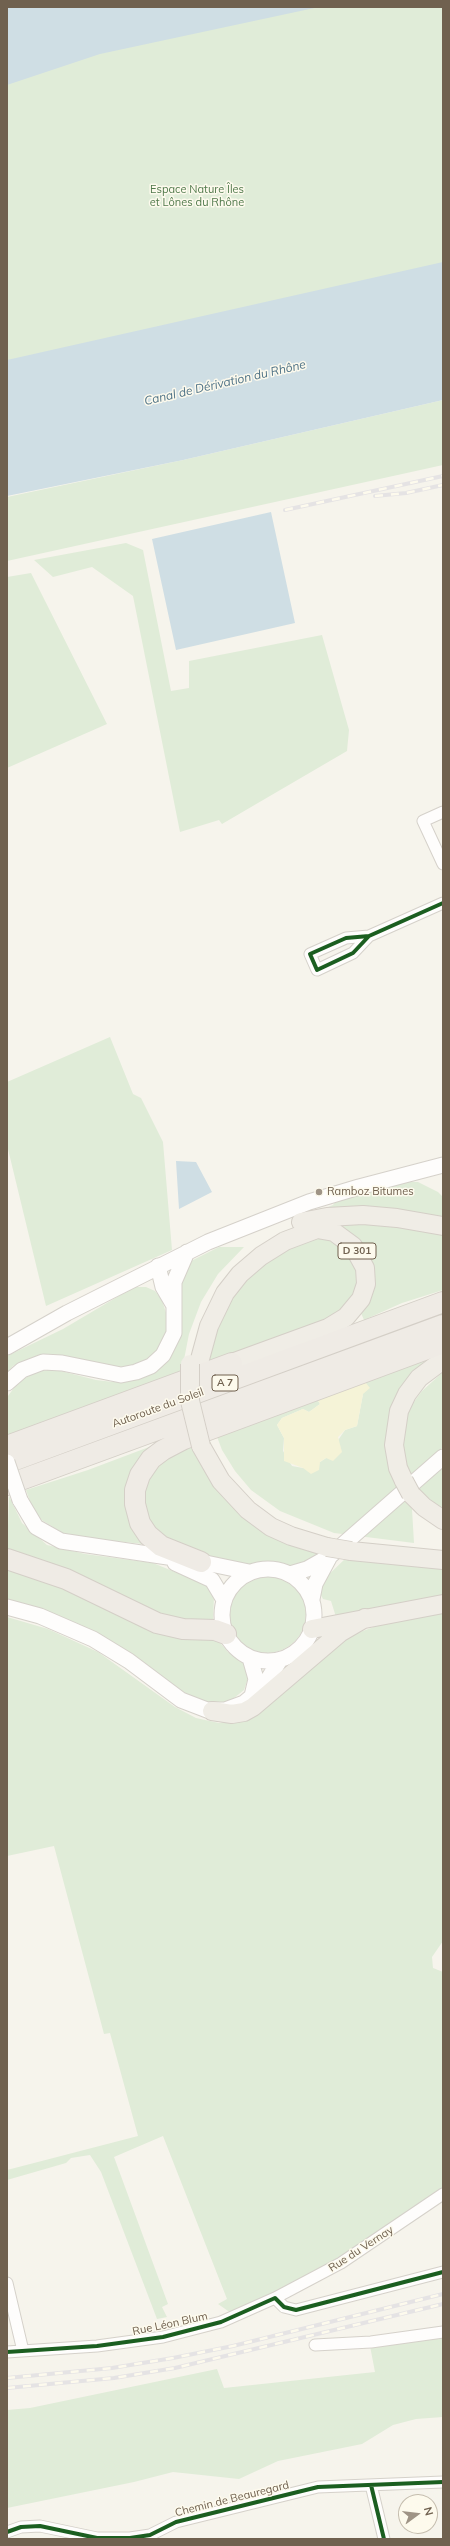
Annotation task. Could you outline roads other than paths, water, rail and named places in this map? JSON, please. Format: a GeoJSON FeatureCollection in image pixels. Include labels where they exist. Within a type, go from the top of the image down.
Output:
{"type":"FeatureCollection","features":[{"type":"Feature","properties":{"kind":"highway","name":"D 301"},"geometry":{"type":"LineString","coordinates":[[443,1226],[380,1216],[336,1216],[306,1221],[274,1234],[235,1265],[213,1293],[197,1328],[195,1362],[206,1444],[232,1479],[263,1509],[300,1529],[342,1547],[443,1560]]}},
{"type":"Feature","properties":{"kind":"highway","name":"D 301"},"geometry":{"type":"LineString","coordinates":[[195,1362],[209,1326],[225,1293],[246,1269],[261,1256],[285,1241],[321,1229],[339,1235],[353,1246],[365,1268],[366,1284],[361,1299],[346,1317],[328,1328],[232,1363]]}},
{"type":"Feature","properties":{"kind":"highway","name":"Autoroute du Soleil"},"geometry":{"type":"LineString","coordinates":[[7,1463],[443,1302]]}},
{"type":"Feature","properties":{"kind":"highway","name":"Autoroute du Soleil"},"geometry":{"type":"LineString","coordinates":[[13,1492],[443,1324]]}},
{"type":"Feature","properties":{"kind":"highway"},"geometry":{"type":"LineString","coordinates":[[201,1562],[161,1546],[148,1535],[140,1523],[135,1504],[135,1490],[140,1475],[152,1459],[163,1450],[184,1439],[443,1343]]}},
{"type":"Feature","properties":{"kind":"highway"},"geometry":{"type":"LineString","coordinates":[[443,1360],[419,1378],[407,1394],[398,1411],[394,1446],[398,1468],[407,1487],[424,1507],[443,1520]]}},
{"type":"Feature","properties":{"kind":"highway"},"geometry":{"type":"LineString","coordinates":[[7,1446],[232,1363]]}},
{"type":"Feature","properties":{"kind":"highway","name":"D 301"},"geometry":{"type":"LineString","coordinates":[[342,1547],[443,1549]]}},
{"type":"Feature","properties":{"kind":"highway"},"geometry":{"type":"LineString","coordinates":[[7,1559],[66,1579],[157,1623],[182,1629],[215,1630],[226,1634]]}},
{"type":"Feature","properties":{"kind":"highway"},"geometry":{"type":"LineString","coordinates":[[312,1629],[443,1604]]}},
{"type":"Feature","properties":{"kind":"highway"},"geometry":{"type":"LineString","coordinates":[[212,1711],[232,1714],[244,1712],[253,1707],[341,1632],[365,1618]]}},
{"type":"Feature","properties":{"kind":"main road"},"geometry":{"type":"LineString","coordinates":[[7,1346],[162,1264],[208,1242],[315,1200],[443,1165]]}},
{"type":"Feature","properties":{"kind":"main road"},"geometry":{"type":"LineString","coordinates":[[169,1284],[186,1252]]}},
{"type":"Feature","properties":{"kind":"main road"},"geometry":{"type":"LineString","coordinates":[[7,1383],[22,1370],[43,1362],[62,1363],[116,1375],[131,1374],[146,1368],[160,1358],[169,1345],[175,1328],[173,1304],[169,1284],[162,1264]]}},
{"type":"Feature","properties":{"kind":"main road"},"geometry":{"type":"LineString","coordinates":[[135,1278],[169,1284]]}},
{"type":"Feature","properties":{"kind":"main road"},"geometry":{"type":"LineString","coordinates":[[290,1574],[307,1569],[342,1547],[443,1457]]}},
{"type":"Feature","properties":{"kind":"main road"},"geometry":{"type":"LineString","coordinates":[[7,1463],[13,1492],[36,1527],[56,1540],[73,1544],[137,1552],[165,1558],[201,1562],[249,1572],[272,1568],[290,1574],[303,1584],[312,1599]]}},
{"type":"Feature","properties":{"kind":"main road"},"geometry":{"type":"LineString","coordinates":[[249,1572],[233,1583],[224,1600],[221,1617],[226,1634],[236,1648],[250,1658],[265,1661],[280,1660],[292,1655],[302,1646],[312,1629],[314,1617],[312,1599],[315,1584],[342,1547]]}},
{"type":"Feature","properties":{"kind":"main road"},"geometry":{"type":"LineString","coordinates":[[165,1558],[212,1580],[224,1600]]}},
{"type":"Feature","properties":{"kind":"main road"},"geometry":{"type":"LineString","coordinates":[[7,1607],[40,1616],[88,1636],[129,1661],[181,1700],[194,1707],[212,1711],[236,1707],[252,1696],[263,1687],[280,1660]]}},
{"type":"Feature","properties":{"kind":"main road"},"geometry":{"type":"LineString","coordinates":[[250,1658],[256,1679],[252,1696]]}},
{"type":"Feature","properties":{"kind":"street"},"geometry":{"type":"LineString","coordinates":[[443,812],[423,822],[443,864]]}},
{"type":"Feature","properties":{"kind":"street"},"geometry":{"type":"LineString","coordinates":[[369,936],[353,953],[317,970],[310,954],[346,938],[369,936],[443,903]]}},
{"type":"Feature","properties":{"kind":"street","name":"Rue du Vernay"},"geometry":{"type":"LineString","coordinates":[[275,2298],[342,2262],[443,2194]]}},
{"type":"Feature","properties":{"kind":"street"},"geometry":{"type":"LineString","coordinates":[[275,2298],[284,2306],[296,2310],[443,2272]]}},
{"type":"Feature","properties":{"kind":"street"},"geometry":{"type":"LineString","coordinates":[[7,2283],[23,2351]]}},
{"type":"Feature","properties":{"kind":"street","name":"Rue Léon Blum"},"geometry":{"type":"LineString","coordinates":[[7,2352],[118,2344],[163,2337],[214,2324],[275,2298]]}},
{"type":"Feature","properties":{"kind":"street"},"geometry":{"type":"LineString","coordinates":[[315,2345],[371,2342],[443,2332]]}},
{"type":"Feature","properties":{"kind":"street","name":"Chemin de Beauregard"},"geometry":{"type":"LineString","coordinates":[[11,2534],[22,2527],[40,2526],[97,2538],[151,2537],[176,2522],[318,2487],[443,2482]]}},
{"type":"Feature","properties":{"kind":"street"},"geometry":{"type":"LineString","coordinates":[[371,2485],[384,2539]]}},
{"type":"Feature","properties":{"kind":"water"},"geometry":{"type":"Polygon","coordinates":[[[7,7],[319,7],[100,54],[7,85],[7,7]]]}},
{"type":"Feature","properties":{"kind":"water","name":"Canal de Dérivation du Rhône"},"geometry":{"type":"Polygon","coordinates":[[[443,262],[443,400],[183,460],[7,496],[7,360],[443,262]]]}},
{"type":"Feature","properties":{"kind":"water"},"geometry":{"type":"Polygon","coordinates":[[[271,512],[295,623],[176,650],[152,539],[271,512]]]}},
{"type":"Feature","properties":{"kind":"water"},"geometry":{"type":"Polygon","coordinates":[[[176,1161],[196,1162],[212,1192],[179,1209],[176,1161]]]}},
{"type":"Feature","properties":{"kind":"railway"},"geometry":{"type":"LineString","coordinates":[[285,510],[443,476]]}},
{"type":"Feature","properties":{"kind":"railway"},"geometry":{"type":"LineString","coordinates":[[375,496],[406,493],[443,485]]}},
{"type":"Feature","properties":{"kind":"railway"},"geometry":{"type":"LineString","coordinates":[[7,2378],[112,2368],[173,2358],[233,2346],[443,2294]]}},
{"type":"Feature","properties":{"kind":"railway"},"geometry":{"type":"LineString","coordinates":[[7,2388],[114,2378],[175,2368],[443,2304]]}},
{"type":"Feature","properties":{"kind":"place","name":"Ramboz Bitumes"},"geometry":{"type":"Point","coordinates":[319,1192]}},
{"type":"Feature","properties":{"kind":"park label","name":"Espace Nature Îles et Lônes du Rhône"},"geometry":{"type":"Point","coordinates":[197,196]}}]}
